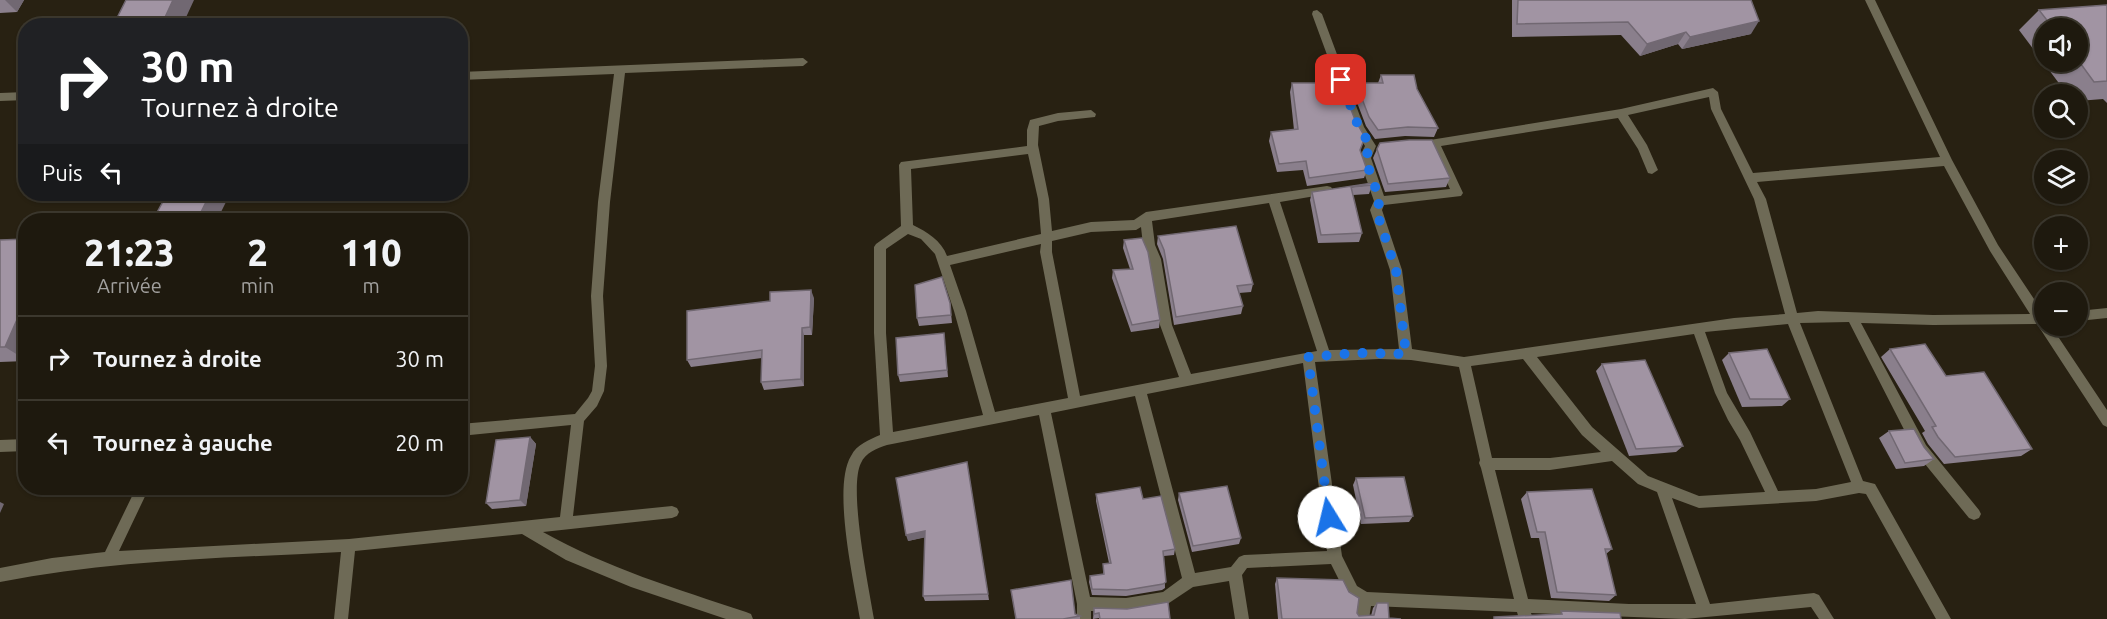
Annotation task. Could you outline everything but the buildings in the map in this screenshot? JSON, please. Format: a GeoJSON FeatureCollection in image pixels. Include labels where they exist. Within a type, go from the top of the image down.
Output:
{"type":"FeatureCollection","features":[{"type":"Feature","properties":{"kind":"street"},"geometry":{"type":"LineString","coordinates":[[1870,0],[1947,161],[1994,248],[2034,307]]}},
{"type":"Feature","properties":{"kind":"street"},"geometry":{"type":"LineString","coordinates":[[1317,14],[1359,128],[1377,145],[1365,158],[1368,185],[1380,201]]}},
{"type":"Feature","properties":{"kind":"street"},"geometry":{"type":"LineString","coordinates":[[468,76],[803,62]]}},
{"type":"Feature","properties":{"kind":"street"},"geometry":{"type":"LineString","coordinates":[[566,521],[578,419],[593,402],[598,391],[601,366],[597,296],[604,202],[620,69]]}},
{"type":"Feature","properties":{"kind":"street"},"geometry":{"type":"LineString","coordinates":[[1380,201],[1457,193],[1429,143],[1621,113],[1713,92],[1716,109],[1760,199],[1792,318],[1859,487]]}},
{"type":"Feature","properties":{"kind":"street"},"geometry":{"type":"LineString","coordinates":[[0,97],[18,96]]}},
{"type":"Feature","properties":{"kind":"street"},"geometry":{"type":"LineString","coordinates":[[1621,113],[1643,148],[1652,170]]}},
{"type":"Feature","properties":{"kind":"street"},"geometry":{"type":"LineString","coordinates":[[1075,402],[1046,252],[1047,239],[1041,184],[1031,131],[1034,123],[1058,117],[1091,114]]}},
{"type":"Feature","properties":{"kind":"street"},"geometry":{"type":"LineString","coordinates":[[907,228],[905,165],[1033,149]]}},
{"type":"Feature","properties":{"kind":"street"},"geometry":{"type":"LineString","coordinates":[[1750,178],[1947,161]]}},
{"type":"Feature","properties":{"kind":"street"},"geometry":{"type":"LineString","coordinates":[[944,262],[1091,227],[1137,225],[1146,217],[1342,189]]}},
{"type":"Feature","properties":{"kind":"street"},"geometry":{"type":"LineString","coordinates":[[1273,199],[1325,356]]}},
{"type":"Feature","properties":{"kind":"street"},"geometry":{"type":"LineString","coordinates":[[1380,201],[1376,210],[1396,270],[1406,354]]}},
{"type":"Feature","properties":{"kind":"street"},"geometry":{"type":"LineString","coordinates":[[1146,217],[1149,245],[1155,260],[1166,325],[1187,380]]}},
{"type":"Feature","properties":{"kind":"street"},"geometry":{"type":"LineString","coordinates":[[907,228],[925,236],[940,252],[960,311],[991,419]]}},
{"type":"Feature","properties":{"kind":"street"},"geometry":{"type":"LineString","coordinates":[[887,439],[880,333],[880,247],[907,228]]}},
{"type":"Feature","properties":{"kind":"street"},"geometry":{"type":"LineString","coordinates":[[2088,315],[2107,313]]}},
{"type":"Feature","properties":{"kind":"street"},"geometry":{"type":"LineString","coordinates":[[1852,317],[1921,448],[1974,514]]}},
{"type":"Feature","properties":{"kind":"street"},"geometry":{"type":"LineString","coordinates":[[867,619],[853,520],[850,477],[853,463],[871,443],[1308,357],[1358,353],[1406,354],[1464,362],[1792,318],[2034,319]]}},
{"type":"Feature","properties":{"kind":"street"},"geometry":{"type":"LineString","coordinates":[[1698,329],[1721,393],[1745,436],[1774,497]]}},
{"type":"Feature","properties":{"kind":"street"},"geometry":{"type":"LineString","coordinates":[[2053,336],[2107,421]]}},
{"type":"Feature","properties":{"kind":"street"},"geometry":{"type":"LineString","coordinates":[[1527,354],[1587,431],[1643,480],[1662,488],[1699,502],[1816,495],[1859,487],[1870,488],[1944,619]]}},
{"type":"Feature","properties":{"kind":"street"},"geometry":{"type":"LineString","coordinates":[[1308,357],[1335,557],[1352,591],[1365,599],[1524,612],[1569,610],[1683,615],[1705,610],[1814,600],[1827,619]]}},
{"type":"Feature","properties":{"kind":"street"},"geometry":{"type":"LineString","coordinates":[[1464,362],[1485,463],[1504,527],[1524,612]]}},
{"type":"Feature","properties":{"kind":"street"},"geometry":{"type":"LineString","coordinates":[[1140,390],[1190,581]]}},
{"type":"Feature","properties":{"kind":"street"},"geometry":{"type":"LineString","coordinates":[[1044,409],[1084,604],[1084,619]]}},
{"type":"Feature","properties":{"kind":"street"},"geometry":{"type":"LineString","coordinates":[[468,429],[578,419]]}},
{"type":"Feature","properties":{"kind":"street"},"geometry":{"type":"LineString","coordinates":[[0,446],[18,445]]}},
{"type":"Feature","properties":{"kind":"street"},"geometry":{"type":"LineString","coordinates":[[1485,463],[1562,465],[1614,455]]}},
{"type":"Feature","properties":{"kind":"street"},"geometry":{"type":"LineString","coordinates":[[1662,488],[1705,610]]}},
{"type":"Feature","properties":{"kind":"street"},"geometry":{"type":"LineString","coordinates":[[109,558],[139,495]]}},
{"type":"Feature","properties":{"kind":"street"},"geometry":{"type":"LineString","coordinates":[[0,575],[52,565],[109,558],[348,545],[672,512]]}},
{"type":"Feature","properties":{"kind":"street"},"geometry":{"type":"LineString","coordinates":[[521,526],[571,555],[621,576],[746,619]]}},
{"type":"Feature","properties":{"kind":"street"},"geometry":{"type":"LineString","coordinates":[[341,619],[348,545]]}},
{"type":"Feature","properties":{"kind":"street"},"geometry":{"type":"LineString","coordinates":[[1084,604],[1126,605],[1166,598],[1190,581],[1235,573],[1244,562],[1335,557]]}},
{"type":"Feature","properties":{"kind":"street"},"geometry":{"type":"LineString","coordinates":[[1235,573],[1242,619]]}},
{"type":"Feature","properties":{"kind":"street"},"geometry":{"type":"LineString","coordinates":[[1362,619],[1365,599]]}},
{"type":"Feature","properties":{"kind":"route"},"geometry":{"type":"LineString","coordinates":[[1329,517],[1308,357],[1358,353],[1406,354],[1396,270],[1376,210],[1380,201],[1365,158],[1371,146],[1359,128],[1341,80]]}}]}
